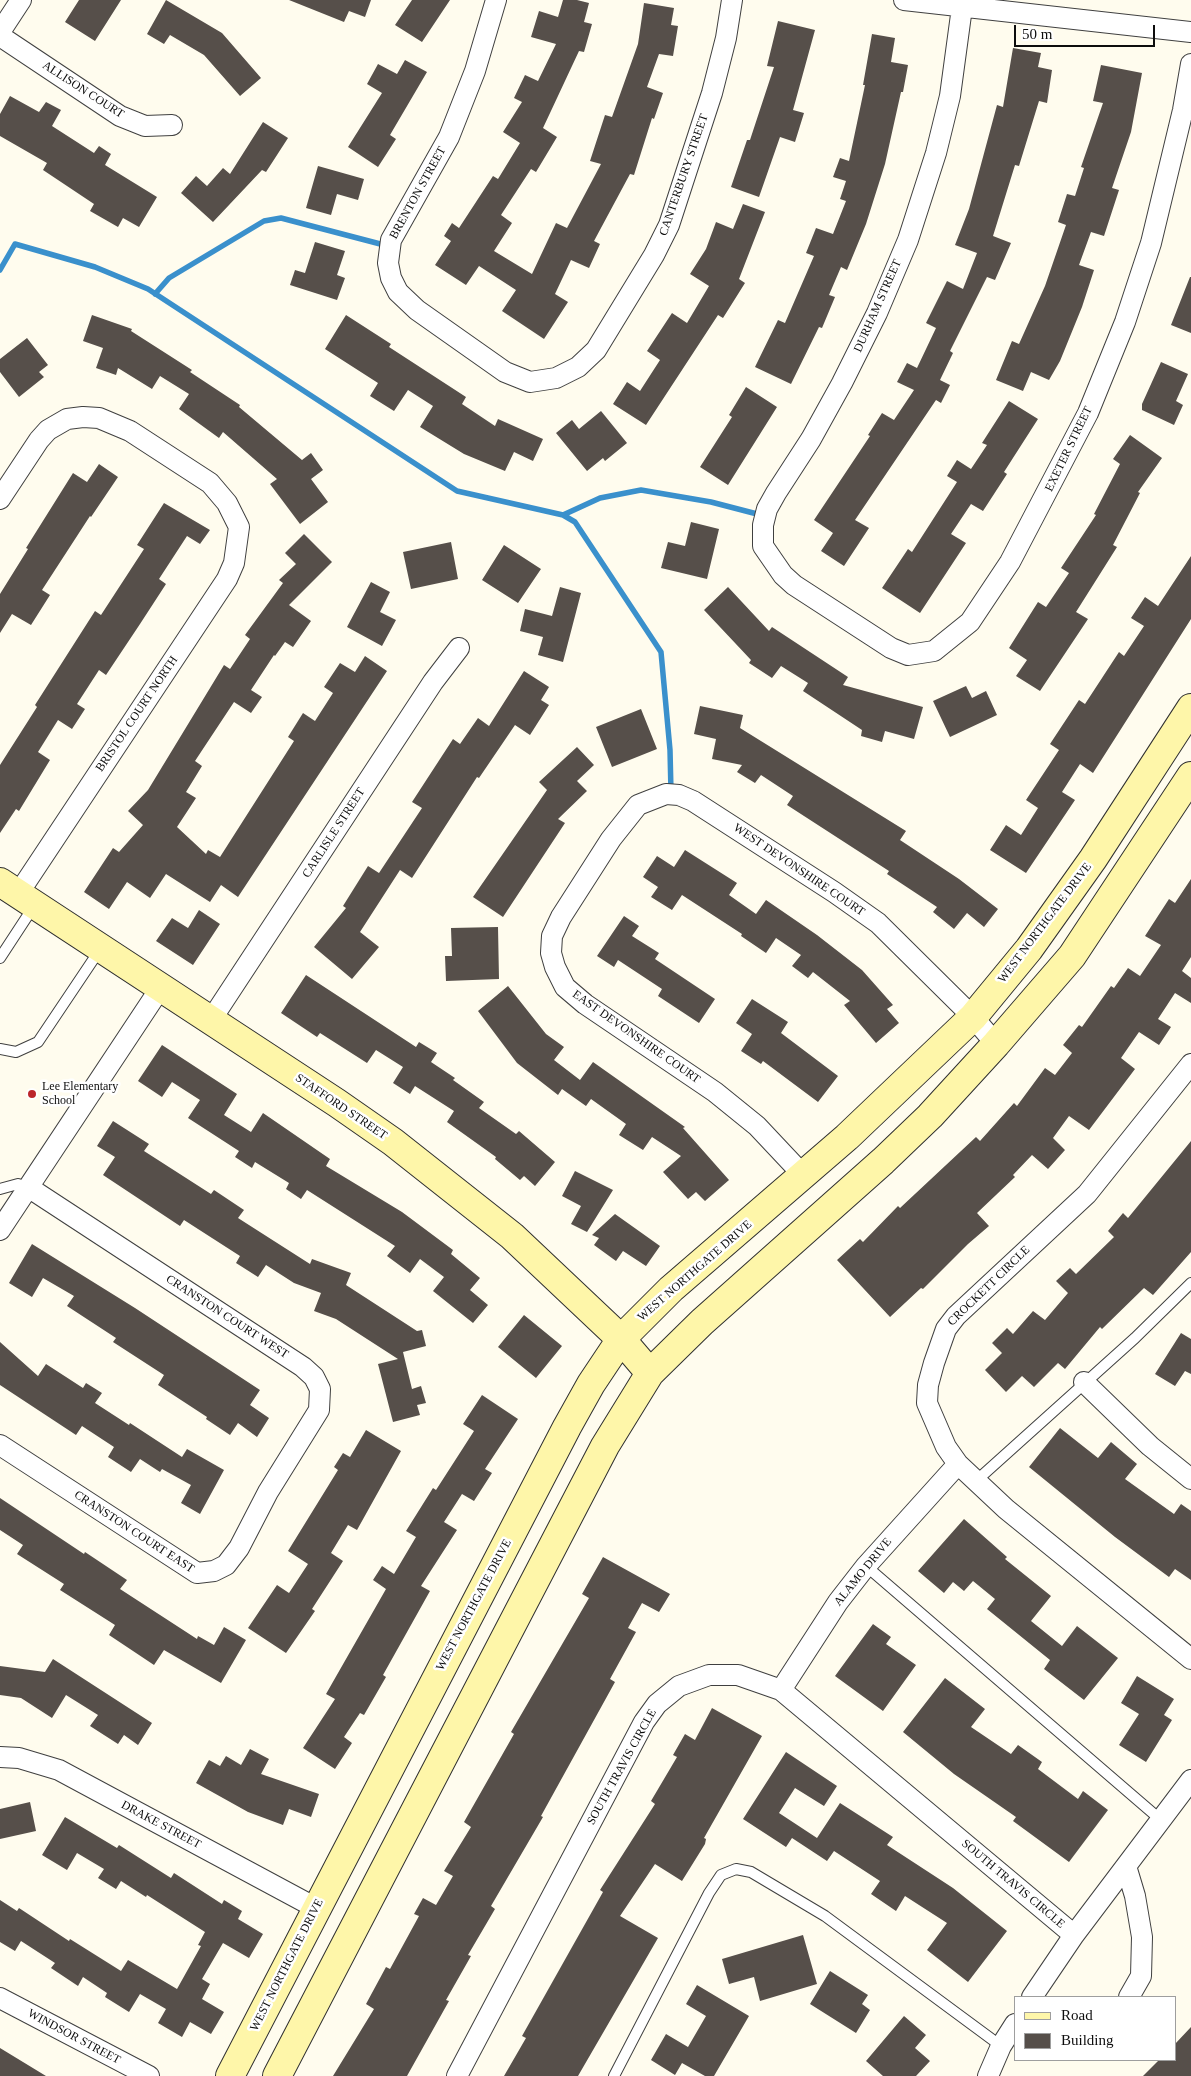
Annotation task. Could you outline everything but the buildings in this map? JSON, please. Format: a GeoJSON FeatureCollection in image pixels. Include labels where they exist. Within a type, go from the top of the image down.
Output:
{"type":"FeatureCollection","features":[{"type":"Feature","properties":{"kind":"main road","name":"WEST NORTHGATE DRIVE"},"geometry":{"type":"LineString","coordinates":[[230,2076],[567,1427],[591,1384],[621,1339],[671,1289],[804,1176],[899,1089],[973,1017],[1029,949],[1093,860],[1191,708]]}},
{"type":"Feature","properties":{"kind":"main road"},"geometry":{"type":"LineString","coordinates":[[277,2076],[604,1446],[650,1373],[702,1322],[883,1161],[930,1116],[996,1044],[1072,956],[1191,776]]}},
{"type":"Feature","properties":{"kind":"main road","name":"STAFFORD STREET"},"geometry":{"type":"LineString","coordinates":[[17,894],[345,1108],[451,1187],[512,1236],[621,1339],[650,1373]]}},
{"type":"Feature","properties":{"kind":"street"},"geometry":{"type":"LineString","coordinates":[[0,32],[21,0]]}},
{"type":"Feature","properties":{"kind":"street","name":"BRENTON STREET"},"geometry":{"type":"LineString","coordinates":[[496,0],[475,71],[449,137],[391,240],[388,263],[391,278],[398,292],[417,310],[505,372],[530,382]]}},
{"type":"Feature","properties":{"kind":"street","name":"CANTERBURY STREET"},"geometry":{"type":"LineString","coordinates":[[530,382],[556,378],[578,367],[596,350],[654,255],[672,216],[709,103],[726,38],[732,0]]}},
{"type":"Feature","properties":{"kind":"street"},"geometry":{"type":"LineString","coordinates":[[904,0],[962,3],[1191,32]]}},
{"type":"Feature","properties":{"kind":"street","name":"DURHAM STREET"},"geometry":{"type":"LineString","coordinates":[[794,585],[773,563],[763,546],[763,526],[767,509],[811,439],[842,383],[877,313],[908,240],[936,153],[950,96],[962,3]]}},
{"type":"Feature","properties":{"kind":"street","name":"ALLISON COURT"},"geometry":{"type":"LineString","coordinates":[[0,36],[120,116],[145,126],[172,125]]}},
{"type":"Feature","properties":{"kind":"street","name":"EXETER STREET"},"geometry":{"type":"LineString","coordinates":[[794,585],[891,648],[908,655],[934,651],[954,638],[970,622],[1010,562],[1042,505],[1088,413],[1125,322],[1151,243],[1183,110],[1191,64]]}},
{"type":"Feature","properties":{"kind":"street","name":"BRISTOL COURT NORTH"},"geometry":{"type":"LineString","coordinates":[[0,499],[39,440],[48,430],[67,419],[83,416],[99,418],[130,431],[210,483],[227,503],[239,527],[234,563],[227,579],[17,894]]}},
{"type":"Feature","properties":{"kind":"street","name":"CARLISLE STREET"},"geometry":{"type":"LineString","coordinates":[[211,1020],[433,682],[459,648]]}},
{"type":"Feature","properties":{"kind":"street","name":"WEST DEVONSHIRE COURT"},"geometry":{"type":"LineString","coordinates":[[591,868],[627,816],[638,804],[666,794],[679,795],[693,801],[878,923],[973,1017],[996,1044]]}},
{"type":"Feature","properties":{"kind":"street","name":"EAST DEVONSHIRE COURT"},"geometry":{"type":"LineString","coordinates":[[591,868],[560,917],[552,936],[551,953],[555,967],[565,987],[585,1004],[715,1092],[757,1126],[804,1176]]}},
{"type":"Feature","properties":{"kind":"street"},"geometry":{"type":"LineString","coordinates":[[0,1230],[161,987]]}},
{"type":"Feature","properties":{"kind":"street","name":"CROCKETT CIRCLE"},"geometry":{"type":"LineString","coordinates":[[1191,1064],[1087,1194],[956,1316],[946,1329],[928,1385],[927,1403],[946,1447],[958,1464],[1006,1509],[1191,1659]]}},
{"type":"Feature","properties":{"kind":"street","name":"CRANSTON COURT WEST"},"geometry":{"type":"LineString","coordinates":[[28,1187],[285,1355],[314,1377],[320,1389],[319,1410],[268,1492]]}},
{"type":"Feature","properties":{"kind":"street"},"geometry":{"type":"LineString","coordinates":[[1084,1382],[1150,1446],[1191,1479]]}},
{"type":"Feature","properties":{"kind":"street","name":"CRANSTON COURT EAST"},"geometry":{"type":"LineString","coordinates":[[0,1444],[197,1573],[214,1571],[226,1565],[239,1548],[268,1492]]}},
{"type":"Feature","properties":{"kind":"street","name":"ALAMO DRIVE"},"geometry":{"type":"LineString","coordinates":[[781,1690],[838,1602],[866,1566],[958,1464]]}},
{"type":"Feature","properties":{"kind":"street","name":"SOUTH TRAVIS CIRCLE"},"geometry":{"type":"LineString","coordinates":[[457,2076],[644,1722],[657,1704],[679,1686],[709,1675],[738,1674],[781,1690],[1074,1935]]}},
{"type":"Feature","properties":{"kind":"street","name":"DRAKE STREET"},"geometry":{"type":"LineString","coordinates":[[0,1757],[19,1758],[59,1770],[316,1908]]}},
{"type":"Feature","properties":{"kind":"street"},"geometry":{"type":"LineString","coordinates":[[1033,1996],[1074,1935],[1191,1780]]}},
{"type":"Feature","properties":{"kind":"street"},"geometry":{"type":"LineString","coordinates":[[1126,1866],[1136,1896],[1142,1937],[1141,1976],[1131,1996]]}},
{"type":"Feature","properties":{"kind":"street","name":"WINDSOR STREET"},"geometry":{"type":"LineString","coordinates":[[0,1998],[149,2076]]}},
{"type":"Feature","properties":{"kind":"street"},"geometry":{"type":"LineString","coordinates":[[988,2076],[1008,2049],[1014,2028]]}},
{"type":"Feature","properties":{"kind":"lane"},"geometry":{"type":"LineString","coordinates":[[0,958],[17,894]]}},
{"type":"Feature","properties":{"kind":"lane"},"geometry":{"type":"LineString","coordinates":[[0,1049],[16,1052],[38,1042],[101,948]]}},
{"type":"Feature","properties":{"kind":"lane"},"geometry":{"type":"LineString","coordinates":[[0,1189],[18,1184],[28,1187]]}},
{"type":"Feature","properties":{"kind":"lane"},"geometry":{"type":"LineString","coordinates":[[976,1481],[1135,1338],[1191,1283]]}},
{"type":"Feature","properties":{"kind":"lane"},"geometry":{"type":"LineString","coordinates":[[866,1566],[1162,1820]]}},
{"type":"Feature","properties":{"kind":"lane"},"geometry":{"type":"LineString","coordinates":[[614,2076],[709,1893],[720,1875],[736,1869],[751,1872],[825,1916],[1008,2049]]}},
{"type":"Feature","properties":{"kind":"waterway"},"geometry":{"type":"LineString","coordinates":[[155,294],[169,278],[264,221],[281,218],[388,246]]}},
{"type":"Feature","properties":{"kind":"waterway"},"geometry":{"type":"LineString","coordinates":[[0,270],[15,244],[95,267],[148,289],[457,491],[563,515],[575,522],[661,652],[670,750],[671,792]]}},
{"type":"Feature","properties":{"kind":"waterway"},"geometry":{"type":"LineString","coordinates":[[563,515],[600,498],[641,490],[711,502],[761,515]]}},
{"type":"Feature","properties":{"kind":"place","name":"Lee Elementary School"},"geometry":{"type":"Point","coordinates":[32,1094]}}]}
